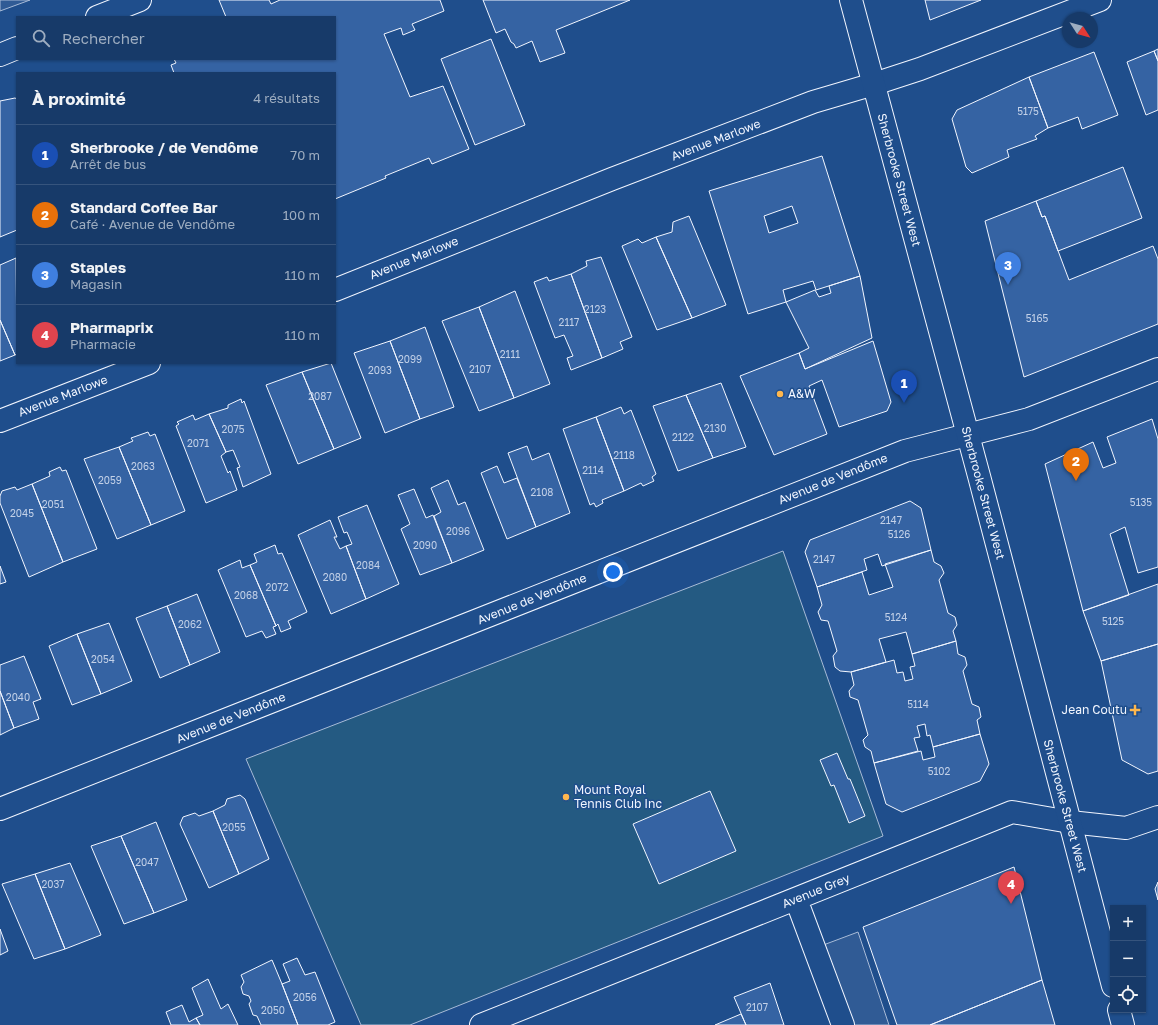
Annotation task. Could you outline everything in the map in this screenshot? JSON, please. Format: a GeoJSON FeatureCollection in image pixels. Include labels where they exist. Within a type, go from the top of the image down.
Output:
{"type":"FeatureCollection","features":[{"type":"Feature","properties":{"kind":"street"},"geometry":{"type":"LineString","coordinates":[[100,16],[140,0]]}},
{"type":"Feature","properties":{"kind":"street","name":"Sherbrooke Street West"},"geometry":{"type":"LineString","coordinates":[[851,0],[968,435],[1111,977]]}},
{"type":"Feature","properties":{"kind":"street","name":"Avenue Marlowe"},"geometry":{"type":"LineString","coordinates":[[336,290],[612,179],[814,102],[920,69],[1100,0]]}},
{"type":"Feature","properties":{"kind":"street"},"geometry":{"type":"LineString","coordinates":[[0,55],[16,48]]}},
{"type":"Feature","properties":{"kind":"street","name":"Avenue Marlowe"},"geometry":{"type":"LineString","coordinates":[[0,421],[146,364]]}},
{"type":"Feature","properties":{"kind":"street","name":"Avenue de Vendôme"},"geometry":{"type":"LineString","coordinates":[[0,809],[906,451],[1029,419],[1158,369]]}},
{"type":"Feature","properties":{"kind":"street","name":"Avenue Grey"},"geometry":{"type":"LineString","coordinates":[[481,1025],[1012,812],[1070,822],[1126,828],[1158,817]]}},
{"type":"Feature","properties":{"kind":"street"},"geometry":{"type":"LineString","coordinates":[[796,899],[844,1025]]}},
{"type":"Feature","properties":{"kind":"street"},"geometry":{"type":"LineString","coordinates":[[1120,1013],[1123,1025]]}},
{"type":"Feature","properties":{"kind":"shaded area"},"geometry":{"type":"Polygon","coordinates":[[[0,0],[30,0],[0,11],[0,0]]]}},
{"type":"Feature","properties":{"kind":"shaded area","name":"Mount Royal Tennis Club Inc"},"geometry":{"type":"Polygon","coordinates":[[[783,551],[883,836],[410,1025],[361,1025],[246,759],[783,551]]]}},
{"type":"Feature","properties":{"kind":"shaded area"},"geometry":{"type":"Polygon","coordinates":[[[858,932],[889,1025],[849,1025],[818,947],[858,932]]]}},
{"type":"Feature","properties":{"kind":"building"},"geometry":{"type":"Polygon","coordinates":[[[219,0],[269,0],[271,4],[280,0],[440,0],[444,11],[412,24],[415,30],[403,35],[401,28],[384,34],[410,97],[443,86],[469,149],[432,164],[429,158],[336,199],[336,72],[174,72],[171,65],[176,63],[174,60],[336,60],[336,16],[226,16],[219,0]]]}},
{"type":"Feature","properties":{"kind":"building"},"geometry":{"type":"Polygon","coordinates":[[[483,0],[630,0],[556,30],[565,53],[540,62],[532,41],[516,48],[511,42],[505,29],[496,33],[483,0]]]}},
{"type":"Feature","properties":{"kind":"building"},"geometry":{"type":"Polygon","coordinates":[[[925,0],[981,0],[930,20],[925,0]]]}},
{"type":"Feature","properties":{"kind":"building"},"geometry":{"type":"Polygon","coordinates":[[[491,39],[525,125],[475,145],[441,59],[491,39]]]}},
{"type":"Feature","properties":{"kind":"building"},"geometry":{"type":"Polygon","coordinates":[[[1158,49],[1158,61],[1154,51],[1158,49]]]}},
{"type":"Feature","properties":{"kind":"building"},"geometry":{"type":"Polygon","coordinates":[[[1154,51],[1158,61],[1158,110],[1146,115],[1127,62],[1154,51]]]}},
{"type":"Feature","properties":{"kind":"building"},"geometry":{"type":"Polygon","coordinates":[[[1094,52],[1118,115],[1082,129],[1078,117],[1048,128],[1029,77],[1094,52]]]}},
{"type":"Feature","properties":{"kind":"building"},"geometry":{"type":"Polygon","coordinates":[[[1029,77],[1048,128],[1035,136],[1037,139],[1007,150],[1009,157],[972,173],[966,167],[952,119],[957,110],[1029,77]]]}},
{"type":"Feature","properties":{"kind":"building"},"geometry":{"type":"Polygon","coordinates":[[[16,98],[16,230],[0,237],[0,101],[16,98]]]}},
{"type":"Feature","properties":{"kind":"building"},"geometry":{"type":"Polygon","coordinates":[[[822,156],[860,276],[816,290],[813,281],[783,290],[786,302],[748,314],[709,191],[822,156]],[[792,206],[764,216],[769,233],[798,223],[792,206]]]}},
{"type":"Feature","properties":{"kind":"building"},"geometry":{"type":"Polygon","coordinates":[[[1123,167],[1142,218],[1058,251],[1045,216],[1042,217],[1036,201],[1123,167]]]}},
{"type":"Feature","properties":{"kind":"building"},"geometry":{"type":"Polygon","coordinates":[[[1036,201],[1042,217],[1045,216],[1069,280],[1153,246],[1158,259],[1158,324],[1024,377],[985,221],[1036,201]]]}},
{"type":"Feature","properties":{"kind":"building"},"geometry":{"type":"Polygon","coordinates":[[[689,216],[726,305],[692,318],[656,237],[672,232],[673,222],[689,216]]]}},
{"type":"Feature","properties":{"kind":"building"},"geometry":{"type":"Polygon","coordinates":[[[656,237],[692,318],[657,330],[622,246],[638,239],[642,243],[656,237]]]}},
{"type":"Feature","properties":{"kind":"building"},"geometry":{"type":"Polygon","coordinates":[[[601,257],[632,337],[620,342],[623,349],[602,358],[571,274],[587,266],[586,261],[601,257]]]}},
{"type":"Feature","properties":{"kind":"building"},"geometry":{"type":"Polygon","coordinates":[[[16,258],[15,355],[0,320],[0,265],[16,258]]]}},
{"type":"Feature","properties":{"kind":"building"},"geometry":{"type":"Polygon","coordinates":[[[571,274],[602,358],[571,370],[567,358],[573,356],[564,335],[555,338],[534,282],[547,277],[549,281],[571,274]]]}},
{"type":"Feature","properties":{"kind":"building"},"geometry":{"type":"Polygon","coordinates":[[[860,276],[872,338],[805,369],[799,353],[809,348],[786,302],[815,290],[819,297],[831,293],[829,286],[860,276]]]}},
{"type":"Feature","properties":{"kind":"building"},"geometry":{"type":"Polygon","coordinates":[[[515,291],[550,384],[514,398],[479,307],[515,291]]]}},
{"type":"Feature","properties":{"kind":"building"},"geometry":{"type":"Polygon","coordinates":[[[479,307],[514,398],[479,411],[442,321],[479,307]]]}},
{"type":"Feature","properties":{"kind":"building"},"geometry":{"type":"Polygon","coordinates":[[[0,320],[15,355],[0,361],[0,320]]]}},
{"type":"Feature","properties":{"kind":"building"},"geometry":{"type":"Polygon","coordinates":[[[425,327],[454,407],[420,419],[390,341],[425,327]]]}},
{"type":"Feature","properties":{"kind":"building"},"geometry":{"type":"Polygon","coordinates":[[[390,341],[420,419],[385,433],[354,353],[390,341]]]}},
{"type":"Feature","properties":{"kind":"building","name":"A&W"},"geometry":{"type":"Polygon","coordinates":[[[873,341],[891,402],[887,411],[839,427],[822,380],[809,386],[827,434],[774,455],[740,376],[799,353],[805,369],[873,341]]]}},
{"type":"Feature","properties":{"kind":"building"},"geometry":{"type":"Polygon","coordinates":[[[331,364],[361,438],[334,449],[302,372],[331,364]]]}},
{"type":"Feature","properties":{"kind":"building"},"geometry":{"type":"Polygon","coordinates":[[[302,372],[334,449],[298,464],[266,385],[302,372]]]}},
{"type":"Feature","properties":{"kind":"building"},"geometry":{"type":"Polygon","coordinates":[[[721,383],[746,447],[713,458],[686,395],[721,383]]]}},
{"type":"Feature","properties":{"kind":"building"},"geometry":{"type":"Polygon","coordinates":[[[686,395],[713,458],[678,471],[653,406],[686,395]]]}},
{"type":"Feature","properties":{"kind":"building"},"geometry":{"type":"Polygon","coordinates":[[[241,399],[242,403],[244,401],[271,474],[243,487],[237,468],[240,467],[233,450],[226,452],[209,414],[228,408],[228,405],[241,399]]]}},
{"type":"Feature","properties":{"kind":"building"},"geometry":{"type":"Polygon","coordinates":[[[621,407],[624,414],[631,410],[656,474],[652,477],[654,481],[643,486],[641,483],[624,491],[596,417],[621,407]]]}},
{"type":"Feature","properties":{"kind":"building"},"geometry":{"type":"Polygon","coordinates":[[[209,414],[226,452],[221,456],[228,473],[230,471],[237,490],[206,503],[176,426],[179,424],[177,422],[193,415],[195,420],[209,414]]]}},
{"type":"Feature","properties":{"kind":"building"},"geometry":{"type":"Polygon","coordinates":[[[596,417],[624,491],[602,500],[603,503],[596,507],[594,503],[590,505],[563,429],[596,417]]]}},
{"type":"Feature","properties":{"kind":"building"},"geometry":{"type":"Polygon","coordinates":[[[1152,419],[1158,439],[1158,567],[1138,573],[1125,527],[1110,534],[1129,595],[1083,611],[1045,464],[1093,442],[1103,468],[1116,463],[1107,437],[1152,419]]]}},
{"type":"Feature","properties":{"kind":"building"},"geometry":{"type":"Polygon","coordinates":[[[148,432],[150,436],[155,434],[185,511],[151,525],[119,447],[133,441],[131,438],[148,432]]]}},
{"type":"Feature","properties":{"kind":"building"},"geometry":{"type":"Polygon","coordinates":[[[527,446],[532,460],[549,453],[570,513],[536,527],[508,453],[527,446]]]}},
{"type":"Feature","properties":{"kind":"building"},"geometry":{"type":"Polygon","coordinates":[[[119,447],[151,525],[117,539],[84,459],[119,447]]]}},
{"type":"Feature","properties":{"kind":"building"},"geometry":{"type":"Polygon","coordinates":[[[497,466],[504,483],[517,478],[536,527],[507,539],[481,473],[497,466]]]}},
{"type":"Feature","properties":{"kind":"building"},"geometry":{"type":"Polygon","coordinates":[[[60,467],[62,471],[66,470],[97,549],[63,562],[32,484],[50,476],[49,472],[60,467]]]}},
{"type":"Feature","properties":{"kind":"building"},"geometry":{"type":"Polygon","coordinates":[[[448,480],[458,505],[465,502],[484,550],[452,563],[434,516],[441,512],[431,488],[448,480]]]}},
{"type":"Feature","properties":{"kind":"building"},"geometry":{"type":"Polygon","coordinates":[[[32,484],[63,562],[29,577],[0,503],[0,496],[2,491],[15,487],[17,490],[32,484]]]}},
{"type":"Feature","properties":{"kind":"building"},"geometry":{"type":"Polygon","coordinates":[[[414,489],[426,518],[433,515],[452,563],[420,575],[401,529],[410,524],[398,495],[414,489]]]}},
{"type":"Feature","properties":{"kind":"building"},"geometry":{"type":"Polygon","coordinates":[[[910,501],[921,508],[931,550],[882,566],[878,554],[864,559],[867,570],[817,587],[805,552],[810,540],[910,501]]]}},
{"type":"Feature","properties":{"kind":"building"},"geometry":{"type":"Polygon","coordinates":[[[367,505],[399,584],[366,599],[346,546],[352,544],[347,532],[344,533],[338,517],[367,505]]]}},
{"type":"Feature","properties":{"kind":"building"},"geometry":{"type":"Polygon","coordinates":[[[330,520],[337,537],[334,537],[340,549],[346,546],[366,599],[331,614],[298,535],[330,520]]]}},
{"type":"Feature","properties":{"kind":"building"},"geometry":{"type":"Polygon","coordinates":[[[275,545],[278,554],[282,553],[307,612],[288,621],[291,628],[281,632],[278,624],[276,626],[250,565],[257,562],[254,554],[275,545]]]}},
{"type":"Feature","properties":{"kind":"building"},"geometry":{"type":"Polygon","coordinates":[[[931,550],[934,562],[941,566],[944,573],[939,580],[948,613],[955,617],[957,625],[953,631],[956,641],[912,654],[906,632],[879,639],[886,662],[851,672],[840,671],[835,667],[833,656],[837,651],[828,621],[821,620],[818,612],[822,605],[817,587],[862,572],[869,595],[893,587],[885,564],[931,550]]]}},
{"type":"Feature","properties":{"kind":"building"},"geometry":{"type":"Polygon","coordinates":[[[240,560],[242,568],[250,565],[276,626],[273,627],[276,634],[266,638],[262,631],[246,637],[218,570],[240,560]]]}},
{"type":"Feature","properties":{"kind":"building"},"geometry":{"type":"Polygon","coordinates":[[[0,566],[6,582],[0,584],[0,566]]]}},
{"type":"Feature","properties":{"kind":"building"},"geometry":{"type":"Polygon","coordinates":[[[1158,584],[1158,644],[1101,661],[1083,611],[1158,584]]]}},
{"type":"Feature","properties":{"kind":"building"},"geometry":{"type":"Polygon","coordinates":[[[197,594],[220,652],[190,665],[167,606],[197,594]]]}},
{"type":"Feature","properties":{"kind":"building"},"geometry":{"type":"Polygon","coordinates":[[[167,606],[190,665],[160,678],[136,618],[167,606]]]}},
{"type":"Feature","properties":{"kind":"building"},"geometry":{"type":"Polygon","coordinates":[[[109,623],[132,681],[101,694],[77,634],[109,623]]]}},
{"type":"Feature","properties":{"kind":"building"},"geometry":{"type":"Polygon","coordinates":[[[77,634],[101,694],[72,705],[49,646],[77,634]]]}},
{"type":"Feature","properties":{"kind":"building"},"geometry":{"type":"Polygon","coordinates":[[[956,641],[958,654],[965,657],[967,665],[963,671],[972,704],[979,707],[981,717],[977,720],[980,734],[933,747],[930,735],[927,736],[925,724],[917,726],[920,737],[914,738],[918,751],[874,763],[871,751],[865,747],[863,740],[868,735],[858,700],[850,697],[849,691],[854,685],[851,672],[894,660],[897,673],[903,672],[905,681],[913,679],[910,667],[915,666],[912,654],[956,641]]]}},
{"type":"Feature","properties":{"kind":"building","name":"Jean Coutu"},"geometry":{"type":"Polygon","coordinates":[[[1158,644],[1158,771],[1148,774],[1122,760],[1101,661],[1158,644]]]}},
{"type":"Feature","properties":{"kind":"building"},"geometry":{"type":"Polygon","coordinates":[[[24,656],[41,699],[33,702],[39,719],[14,728],[0,691],[0,665],[24,656]]]}},
{"type":"Feature","properties":{"kind":"building"},"geometry":{"type":"Polygon","coordinates":[[[0,691],[14,728],[0,735],[0,691]]]}},
{"type":"Feature","properties":{"kind":"building"},"geometry":{"type":"Polygon","coordinates":[[[980,734],[989,764],[980,781],[902,812],[886,804],[874,763],[921,751],[923,760],[935,757],[933,747],[980,734]]]}},
{"type":"Feature","properties":{"kind":"building"},"geometry":{"type":"Polygon","coordinates":[[[837,753],[848,779],[850,779],[865,816],[849,823],[834,785],[831,786],[820,760],[837,753]]]}},
{"type":"Feature","properties":{"kind":"building"},"geometry":{"type":"Polygon","coordinates":[[[710,791],[736,851],[659,884],[633,824],[710,791]]]}},
{"type":"Feature","properties":{"kind":"building"},"geometry":{"type":"Polygon","coordinates":[[[240,795],[245,799],[269,859],[239,874],[213,811],[225,805],[227,799],[240,795]]]}},
{"type":"Feature","properties":{"kind":"building"},"geometry":{"type":"Polygon","coordinates":[[[213,811],[239,874],[209,888],[180,824],[183,817],[195,813],[199,816],[213,811]]]}},
{"type":"Feature","properties":{"kind":"building"},"geometry":{"type":"Polygon","coordinates":[[[156,822],[187,900],[154,913],[121,836],[156,822]]]}},
{"type":"Feature","properties":{"kind":"building"},"geometry":{"type":"Polygon","coordinates":[[[121,836],[154,913],[124,924],[91,846],[121,836]]]}},
{"type":"Feature","properties":{"kind":"building"},"geometry":{"type":"Polygon","coordinates":[[[70,863],[101,935],[65,949],[35,874],[70,863]]]}},
{"type":"Feature","properties":{"kind":"building"},"geometry":{"type":"Polygon","coordinates":[[[1014,867],[1042,980],[930,1025],[897,1025],[863,927],[1014,867]]]}},
{"type":"Feature","properties":{"kind":"building"},"geometry":{"type":"Polygon","coordinates":[[[35,874],[65,949],[34,959],[2,884],[35,874]]]}},
{"type":"Feature","properties":{"kind":"building"},"geometry":{"type":"Polygon","coordinates":[[[1158,882],[1158,900],[1155,889],[1158,882]]]}},
{"type":"Feature","properties":{"kind":"building"},"geometry":{"type":"Polygon","coordinates":[[[0,929],[8,951],[0,955],[0,929]]]}},
{"type":"Feature","properties":{"kind":"building"},"geometry":{"type":"Polygon","coordinates":[[[297,958],[305,975],[315,972],[335,1022],[328,1025],[298,1025],[282,984],[290,981],[283,964],[297,958]]]}},
{"type":"Feature","properties":{"kind":"building"},"geometry":{"type":"Polygon","coordinates":[[[272,960],[298,1025],[261,1025],[257,1016],[253,1015],[249,1004],[251,1001],[249,996],[243,994],[241,987],[244,982],[241,975],[272,960]]]}},
{"type":"Feature","properties":{"kind":"building"},"geometry":{"type":"Polygon","coordinates":[[[208,979],[221,1009],[228,1004],[238,1025],[200,1025],[196,1018],[203,1015],[192,988],[208,979]]]}},
{"type":"Feature","properties":{"kind":"building"},"geometry":{"type":"Polygon","coordinates":[[[1042,980],[1055,1025],[930,1025],[1042,980]]]}},
{"type":"Feature","properties":{"kind":"building"},"geometry":{"type":"Polygon","coordinates":[[[770,983],[784,1025],[746,1025],[734,997],[770,983]]]}},
{"type":"Feature","properties":{"kind":"building"},"geometry":{"type":"Polygon","coordinates":[[[182,1005],[189,1022],[196,1018],[200,1025],[171,1025],[166,1012],[182,1005]]]}},
{"type":"Feature","properties":{"kind":"building"},"geometry":{"type":"Polygon","coordinates":[[[741,1014],[746,1025],[715,1025],[741,1014]]]}},
{"type":"Feature","properties":{"kind":"place","name":"Staples"},"geometry":{"type":"Point","coordinates":[1008,285]}},
{"type":"Feature","properties":{"kind":"place","name":"A&W"},"geometry":{"type":"Point","coordinates":[780,394]}},
{"type":"Feature","properties":{"kind":"place","name":"Sherbrooke / de Vendôme"},"geometry":{"type":"Point","coordinates":[904,403]}},
{"type":"Feature","properties":{"kind":"place","name":"Standard Coffee Bar"},"geometry":{"type":"Point","coordinates":[1076,481]}},
{"type":"Feature","properties":{"kind":"place","name":"Jean Coutu"},"geometry":{"type":"Point","coordinates":[1135,710]}},
{"type":"Feature","properties":{"kind":"place","name":"Mount Royal Tennis Club Inc"},"geometry":{"type":"Point","coordinates":[566,797]}},
{"type":"Feature","properties":{"kind":"place","name":"Pharmaprix"},"geometry":{"type":"Point","coordinates":[1011,904]}}]}
